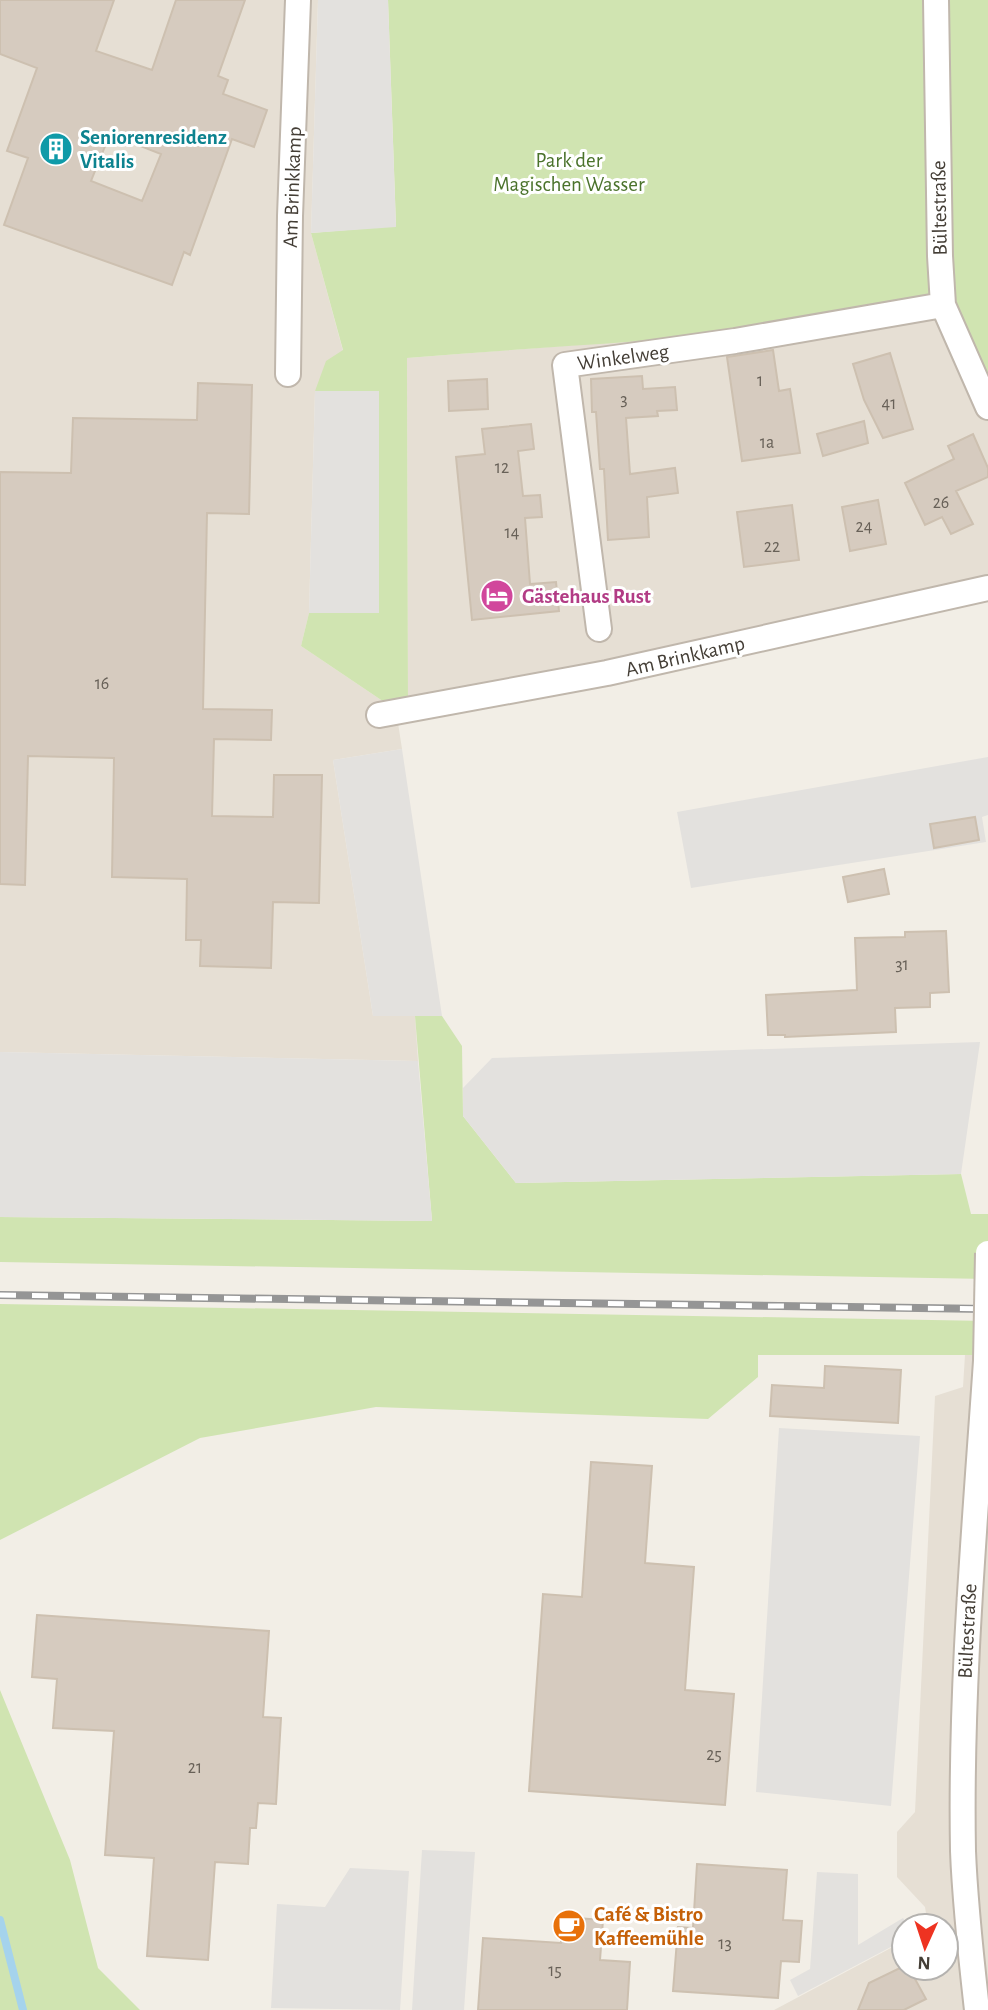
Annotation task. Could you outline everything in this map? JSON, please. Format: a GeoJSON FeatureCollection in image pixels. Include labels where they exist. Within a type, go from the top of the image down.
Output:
{"type":"FeatureCollection","features":[{"type":"Feature","properties":{"kind":"street","name":"Am Brinkkamp"},"geometry":{"type":"LineString","coordinates":[[288,374],[290,216],[298,0]]}},
{"type":"Feature","properties":{"kind":"street","name":"Bültestraße"},"geometry":{"type":"LineString","coordinates":[[936,0],[943,305],[988,407]]}},
{"type":"Feature","properties":{"kind":"street","name":"Winkelweg"},"geometry":{"type":"LineString","coordinates":[[599,629],[565,365],[735,341],[943,305]]}},
{"type":"Feature","properties":{"kind":"street","name":"Am Brinkkamp"},"geometry":{"type":"LineString","coordinates":[[379,715],[607,673],[988,589]]}},
{"type":"Feature","properties":{"kind":"street","name":"Bültestraße"},"geometry":{"type":"LineString","coordinates":[[977,2010],[963,1854],[962,1781],[969,1576],[986,1372],[988,1253]]}},
{"type":"Feature","properties":{"kind":"shaded area"},"geometry":{"type":"Polygon","coordinates":[[[0,0],[318,0],[311,233],[343,351],[315,391],[309,613],[301,646],[396,710],[402,749],[333,760],[373,1016],[415,1016],[418,1061],[0,1052],[0,0]]]}},
{"type":"Feature","properties":{"kind":"shaded area"},"geometry":{"type":"Polygon","coordinates":[[[318,0],[388,0],[396,227],[311,233],[318,0]]]}},
{"type":"Feature","properties":{"kind":"shaded area"},"geometry":{"type":"Polygon","coordinates":[[[956,300],[963,327],[988,385],[988,595],[408,705],[407,358],[783,327],[956,300]]]}},
{"type":"Feature","properties":{"kind":"shaded area"},"geometry":{"type":"Polygon","coordinates":[[[315,391],[379,391],[379,613],[309,613],[315,391]]]}},
{"type":"Feature","properties":{"kind":"shaded area"},"geometry":{"type":"Polygon","coordinates":[[[402,749],[442,1016],[373,1016],[333,760],[402,749]]]}},
{"type":"Feature","properties":{"kind":"shaded area"},"geometry":{"type":"Polygon","coordinates":[[[988,757],[988,815],[982,817],[986,842],[691,888],[677,812],[988,757]]]}},
{"type":"Feature","properties":{"kind":"shaded area"},"geometry":{"type":"Polygon","coordinates":[[[980,1042],[961,1174],[516,1183],[463,1116],[463,1088],[492,1058],[980,1042]]]}},
{"type":"Feature","properties":{"kind":"shaded area"},"geometry":{"type":"Polygon","coordinates":[[[0,1052],[418,1061],[432,1221],[0,1217],[0,1052]]]}},
{"type":"Feature","properties":{"kind":"shaded area"},"geometry":{"type":"Polygon","coordinates":[[[965,1355],[988,1355],[988,2010],[774,2010],[890,1948],[890,1982],[960,1982],[960,1912],[926,1912],[925,1907],[897,1877],[897,1832],[915,1812],[935,1396],[963,1387],[965,1355]]]}},
{"type":"Feature","properties":{"kind":"shaded area"},"geometry":{"type":"Polygon","coordinates":[[[779,1428],[920,1436],[891,1806],[756,1792],[779,1428]]]}},
{"type":"Feature","properties":{"kind":"shaded area"},"geometry":{"type":"Polygon","coordinates":[[[422,1850],[475,1852],[464,2010],[412,2010],[422,1850]]]}},
{"type":"Feature","properties":{"kind":"shaded area"},"geometry":{"type":"Polygon","coordinates":[[[350,1868],[409,1871],[400,2010],[271,2008],[277,1904],[325,1907],[350,1868]]]}},
{"type":"Feature","properties":{"kind":"shaded area"},"geometry":{"type":"Polygon","coordinates":[[[817,1872],[858,1874],[858,1945],[890,1926],[890,1947],[798,1996],[790,1980],[810,1969],[817,1872]]]}},
{"type":"Feature","properties":{"kind":"green space","name":"Park der Magischen Wasser"},"geometry":{"type":"Polygon","coordinates":[[[388,0],[988,0],[988,385],[963,327],[956,300],[736,332],[407,358],[408,705],[396,710],[301,646],[309,613],[379,613],[379,391],[315,391],[326,361],[343,350],[311,233],[396,226],[388,0]]]}},
{"type":"Feature","properties":{"kind":"green space"},"geometry":{"type":"Polygon","coordinates":[[[415,1016],[442,1016],[462,1046],[463,1116],[516,1183],[961,1174],[971,1214],[988,1214],[988,1279],[0,1262],[0,1217],[432,1221],[415,1016]]]}},
{"type":"Feature","properties":{"kind":"green space"},"geometry":{"type":"Polygon","coordinates":[[[0,1304],[988,1321],[988,1355],[758,1355],[758,1377],[708,1419],[376,1407],[200,1438],[0,1540],[0,1304]]]}},
{"type":"Feature","properties":{"kind":"green space"},"geometry":{"type":"Polygon","coordinates":[[[0,1690],[70,1860],[98,1968],[140,2010],[0,2010],[0,1690]]]}},
{"type":"Feature","properties":{"kind":"building","name":"Seniorenresidenz Vitalis"},"geometry":{"type":"Polygon","coordinates":[[[0,0],[114,0],[96,51],[152,70],[176,0],[245,0],[218,76],[228,80],[223,94],[267,110],[254,147],[232,139],[190,255],[184,252],[172,285],[4,225],[28,158],[7,151],[37,68],[0,54],[0,0]],[[110,134],[91,181],[142,201],[161,154],[110,134]]]}},
{"type":"Feature","properties":{"kind":"building"},"geometry":{"type":"Polygon","coordinates":[[[773,350],[779,391],[790,389],[800,453],[742,461],[727,357],[773,350]]]}},
{"type":"Feature","properties":{"kind":"building"},"geometry":{"type":"Polygon","coordinates":[[[890,353],[913,429],[883,438],[864,400],[853,364],[890,353]]]}},
{"type":"Feature","properties":{"kind":"building"},"geometry":{"type":"Polygon","coordinates":[[[642,376],[643,389],[675,387],[677,410],[657,411],[658,416],[626,418],[630,474],[675,468],[678,493],[647,497],[649,537],[608,540],[604,469],[600,469],[596,412],[592,412],[591,379],[642,376]]]}},
{"type":"Feature","properties":{"kind":"building"},"geometry":{"type":"Polygon","coordinates":[[[487,379],[488,409],[449,411],[448,381],[487,379]]]}},
{"type":"Feature","properties":{"kind":"building"},"geometry":{"type":"Polygon","coordinates":[[[198,383],[252,385],[249,514],[207,513],[203,709],[272,710],[271,740],[214,739],[212,816],[273,817],[274,775],[322,775],[319,903],[273,902],[271,968],[200,966],[201,940],[186,940],[187,879],[112,877],[114,758],[28,756],[25,885],[0,884],[0,472],[71,473],[73,418],[197,420],[198,383]]]}},
{"type":"Feature","properties":{"kind":"building"},"geometry":{"type":"Polygon","coordinates":[[[864,421],[868,443],[823,456],[817,434],[864,421]]]}},
{"type":"Feature","properties":{"kind":"building"},"geometry":{"type":"Polygon","coordinates":[[[531,424],[534,449],[518,451],[523,496],[540,495],[542,517],[525,518],[530,584],[556,582],[559,611],[472,620],[456,457],[485,454],[482,429],[531,424]]]}},
{"type":"Feature","properties":{"kind":"building"},"geometry":{"type":"Polygon","coordinates":[[[973,434],[988,468],[988,477],[956,491],[973,524],[951,534],[942,517],[925,525],[905,483],[954,459],[948,446],[973,434]]]}},
{"type":"Feature","properties":{"kind":"building"},"geometry":{"type":"Polygon","coordinates":[[[878,500],[886,544],[850,551],[842,507],[878,500]]]}},
{"type":"Feature","properties":{"kind":"building"},"geometry":{"type":"Polygon","coordinates":[[[792,505],[799,560],[744,567],[737,512],[792,505]]]}},
{"type":"Feature","properties":{"kind":"building"},"geometry":{"type":"Polygon","coordinates":[[[975,817],[979,840],[934,848],[930,824],[975,817]]]}},
{"type":"Feature","properties":{"kind":"building"},"geometry":{"type":"Polygon","coordinates":[[[884,869],[889,894],[848,902],[843,877],[884,869]]]}},
{"type":"Feature","properties":{"kind":"building"},"geometry":{"type":"Polygon","coordinates":[[[946,931],[949,992],[930,993],[930,1007],[895,1008],[896,1032],[785,1037],[768,1035],[766,995],[857,990],[855,938],[905,937],[905,932],[946,931]]]}},
{"type":"Feature","properties":{"kind":"building"},"geometry":{"type":"Polygon","coordinates":[[[825,1366],[901,1370],[898,1423],[770,1416],[772,1385],[824,1388],[825,1366]]]}},
{"type":"Feature","properties":{"kind":"building"},"geometry":{"type":"Polygon","coordinates":[[[591,1462],[652,1466],[645,1563],[694,1567],[685,1690],[734,1694],[725,1805],[529,1791],[543,1594],[582,1597],[591,1462]]]}},
{"type":"Feature","properties":{"kind":"building"},"geometry":{"type":"Polygon","coordinates":[[[37,1615],[269,1631],[263,1717],[281,1718],[276,1804],[258,1803],[256,1828],[250,1828],[248,1864],[215,1862],[208,1960],[147,1956],[154,1858],[105,1855],[114,1731],[53,1728],[57,1679],[32,1677],[37,1615]]]}},
{"type":"Feature","properties":{"kind":"building"},"geometry":{"type":"Polygon","coordinates":[[[697,1864],[787,1870],[783,1920],[802,1921],[799,1962],[781,1961],[778,1998],[673,1991],[678,1927],[693,1928],[697,1864]]]}},
{"type":"Feature","properties":{"kind":"building"},"geometry":{"type":"Polygon","coordinates":[[[562,1917],[603,1920],[600,1960],[630,1962],[627,2010],[478,2010],[483,1938],[561,1943],[562,1917]]]}},
{"type":"Feature","properties":{"kind":"building"},"geometry":{"type":"Polygon","coordinates":[[[890,1973],[890,1982],[917,1982],[926,1999],[904,2010],[858,2010],[869,1983],[890,1973]]]}},
{"type":"Feature","properties":{"kind":"waterway"},"geometry":{"type":"LineString","coordinates":[[0,1920],[23,2010]]}},
{"type":"Feature","properties":{"kind":"railway"},"geometry":{"type":"LineString","coordinates":[[0,1295],[988,1309]]}},
{"type":"Feature","properties":{"kind":"place","name":"Seniorenresidenz Vitalis"},"geometry":{"type":"Point","coordinates":[56,149]}},
{"type":"Feature","properties":{"kind":"place","name":"Gästehaus Rust"},"geometry":{"type":"Point","coordinates":[497,596]}},
{"type":"Feature","properties":{"kind":"place","name":"Café & Bistro Kaffeemühle"},"geometry":{"type":"Point","coordinates":[569,1926]}}]}
